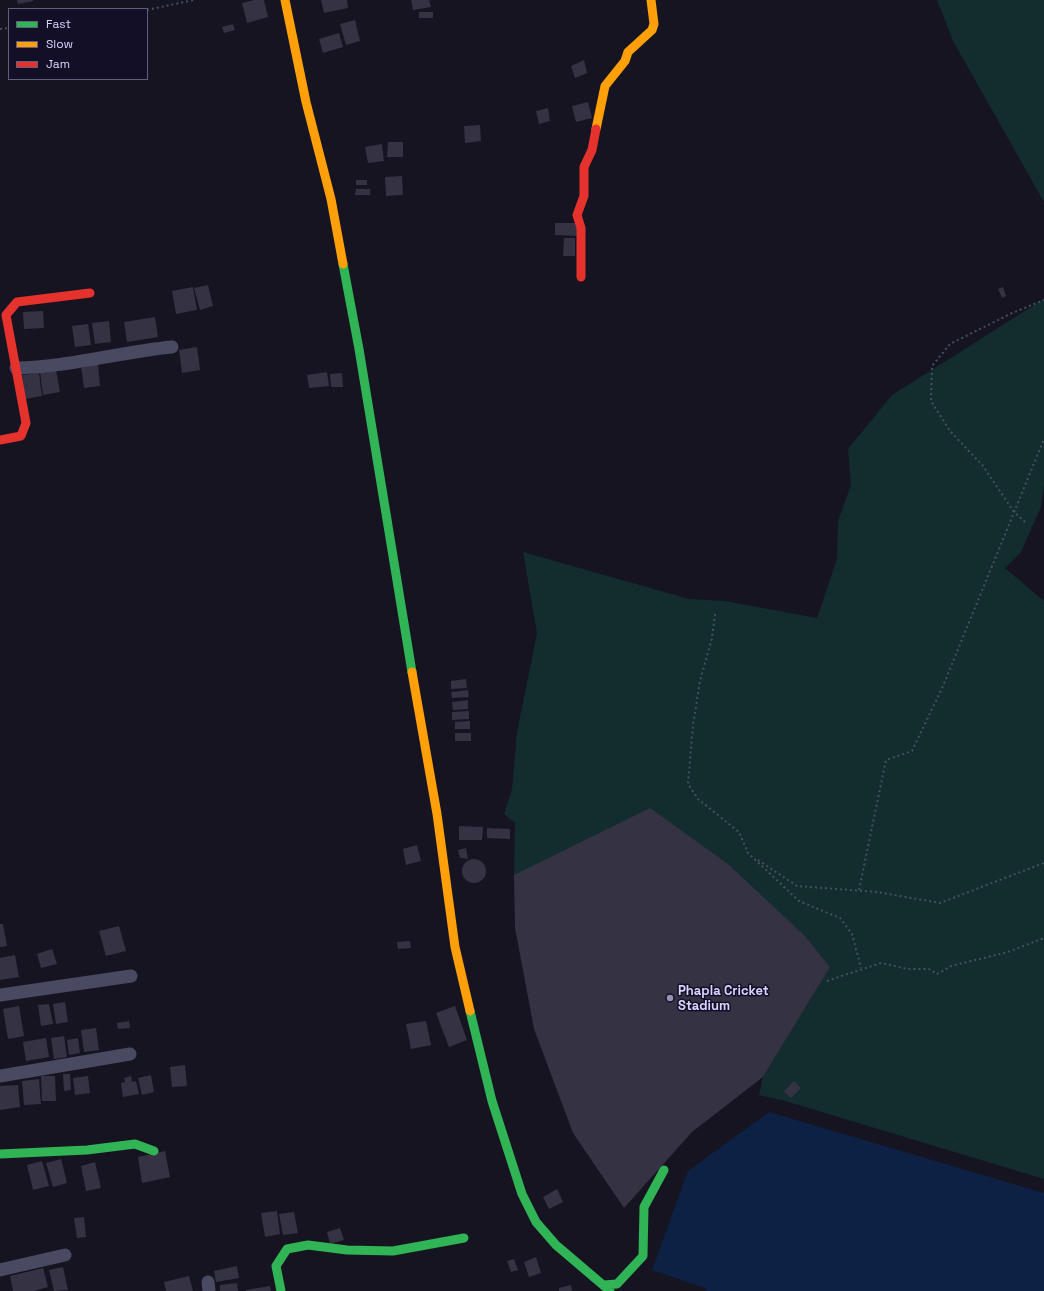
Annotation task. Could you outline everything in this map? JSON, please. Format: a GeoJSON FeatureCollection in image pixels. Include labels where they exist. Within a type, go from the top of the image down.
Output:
{"type":"FeatureCollection","features":[{"type":"Feature","properties":{"kind":"main road"},"geometry":{"type":"LineString","coordinates":[[285,0],[306,102],[331,199],[359,349],[396,585],[437,814],[455,947],[492,1100],[522,1194],[536,1222],[556,1245],[607,1288],[617,1284],[643,1256],[644,1207],[664,1170]]}},
{"type":"Feature","properties":{"kind":"main road"},"geometry":{"type":"LineString","coordinates":[[581,277],[581,228],[577,216],[584,196],[584,167],[592,150],[605,86],[625,61],[628,52],[652,30],[654,24],[651,0]]}},
{"type":"Feature","properties":{"kind":"main road"},"geometry":{"type":"LineString","coordinates":[[0,440],[21,436],[26,423],[6,315],[17,302],[90,293]]}},
{"type":"Feature","properties":{"kind":"main road"},"geometry":{"type":"LineString","coordinates":[[0,1154],[87,1150],[135,1144],[154,1151]]}},
{"type":"Feature","properties":{"kind":"main road"},"geometry":{"type":"LineString","coordinates":[[281,1291],[276,1266],[287,1249],[308,1245],[347,1250],[393,1251],[464,1238]]}},
{"type":"Feature","properties":{"kind":"street"},"geometry":{"type":"LineString","coordinates":[[16,368],[46,368],[172,347]]}},
{"type":"Feature","properties":{"kind":"street"},"geometry":{"type":"LineString","coordinates":[[0,995],[132,976]]}},
{"type":"Feature","properties":{"kind":"street"},"geometry":{"type":"LineString","coordinates":[[0,1076],[130,1054]]}},
{"type":"Feature","properties":{"kind":"street"},"geometry":{"type":"LineString","coordinates":[[0,1270],[65,1255]]}},
{"type":"Feature","properties":{"kind":"path"},"geometry":{"type":"LineString","coordinates":[[148,10],[194,0]]}},
{"type":"Feature","properties":{"kind":"path"},"geometry":{"type":"LineString","coordinates":[[1025,522],[1014,512],[983,466],[950,431],[931,401],[932,366],[950,344],[1010,314],[1044,300]]}},
{"type":"Feature","properties":{"kind":"path"},"geometry":{"type":"LineString","coordinates":[[859,890],[886,760],[912,751],[943,686],[1044,439]]}},
{"type":"Feature","properties":{"kind":"path"},"geometry":{"type":"LineString","coordinates":[[715,614],[712,638],[700,681],[693,725],[688,784],[698,799],[739,832],[748,854],[799,901],[840,918],[852,934],[861,968]]}},
{"type":"Feature","properties":{"kind":"path"},"geometry":{"type":"LineString","coordinates":[[758,860],[797,886],[877,892],[940,903],[1044,863]]}},
{"type":"Feature","properties":{"kind":"path"},"geometry":{"type":"LineString","coordinates":[[828,981],[861,968],[881,963],[908,969],[929,969],[937,974],[951,966],[1008,952],[1044,938]]}},
{"type":"Feature","properties":{"kind":"green space"},"geometry":{"type":"Polygon","coordinates":[[[937,0],[1044,0],[1044,202],[953,41],[937,0]]]}},
{"type":"Feature","properties":{"kind":"green space"},"geometry":{"type":"Polygon","coordinates":[[[1044,299],[1044,484],[1041,507],[1021,552],[1005,568],[1044,601],[1044,1179],[782,1100],[759,1095],[763,1077],[830,967],[806,937],[514,875],[515,823],[504,814],[512,789],[517,732],[537,633],[523,552],[689,599],[725,601],[817,618],[837,559],[838,521],[851,485],[848,449],[892,395],[1044,299]]]}},
{"type":"Feature","properties":{"kind":"water"},"geometry":{"type":"Polygon","coordinates":[[[769,1112],[1044,1193],[1044,1291],[707,1291],[705,1288],[652,1270],[688,1171],[769,1112]]]}},
{"type":"Feature","properties":{"kind":"building"},"geometry":{"type":"Polygon","coordinates":[[[17,0],[33,0],[33,1],[18,4],[17,0]]]}},
{"type":"Feature","properties":{"kind":"building"},"geometry":{"type":"Polygon","coordinates":[[[254,0],[264,0],[268,17],[247,23],[242,3],[254,0]]]}},
{"type":"Feature","properties":{"kind":"building"},"geometry":{"type":"Polygon","coordinates":[[[321,0],[347,0],[348,8],[324,13],[321,0]]]}},
{"type":"Feature","properties":{"kind":"building"},"geometry":{"type":"Polygon","coordinates":[[[411,0],[429,0],[431,7],[413,10],[411,0]]]}},
{"type":"Feature","properties":{"kind":"building"},"geometry":{"type":"Polygon","coordinates":[[[419,12],[433,12],[433,18],[419,18],[419,12]]]}},
{"type":"Feature","properties":{"kind":"building"},"geometry":{"type":"Polygon","coordinates":[[[355,20],[360,41],[346,45],[340,24],[355,20]]]}},
{"type":"Feature","properties":{"kind":"building"},"geometry":{"type":"Polygon","coordinates":[[[233,24],[235,30],[224,33],[222,27],[233,24]]]}},
{"type":"Feature","properties":{"kind":"building"},"geometry":{"type":"Polygon","coordinates":[[[339,33],[343,47],[323,53],[319,39],[339,33]]]}},
{"type":"Feature","properties":{"kind":"building"},"geometry":{"type":"Polygon","coordinates":[[[584,60],[587,73],[575,78],[571,66],[584,60]]]}},
{"type":"Feature","properties":{"kind":"building"},"geometry":{"type":"Polygon","coordinates":[[[588,102],[592,118],[576,122],[572,106],[588,102]]]}},
{"type":"Feature","properties":{"kind":"building"},"geometry":{"type":"Polygon","coordinates":[[[548,108],[550,121],[539,124],[536,111],[548,108]]]}},
{"type":"Feature","properties":{"kind":"building"},"geometry":{"type":"Polygon","coordinates":[[[480,125],[481,141],[465,143],[464,126],[480,125]]]}},
{"type":"Feature","properties":{"kind":"building"},"geometry":{"type":"Polygon","coordinates":[[[388,142],[403,142],[403,157],[387,157],[388,142]]]}},
{"type":"Feature","properties":{"kind":"building"},"geometry":{"type":"Polygon","coordinates":[[[382,144],[384,161],[368,163],[365,147],[382,144]]]}},
{"type":"Feature","properties":{"kind":"building"},"geometry":{"type":"Polygon","coordinates":[[[402,176],[403,195],[386,196],[385,177],[402,176]]]}},
{"type":"Feature","properties":{"kind":"building"},"geometry":{"type":"Polygon","coordinates":[[[356,180],[367,180],[367,185],[356,185],[356,180]]]}},
{"type":"Feature","properties":{"kind":"building"},"geometry":{"type":"Polygon","coordinates":[[[356,189],[370,189],[370,195],[355,195],[356,189]]]}},
{"type":"Feature","properties":{"kind":"building"},"geometry":{"type":"Polygon","coordinates":[[[555,223],[577,223],[577,236],[555,235],[555,223]]]}},
{"type":"Feature","properties":{"kind":"building"},"geometry":{"type":"Polygon","coordinates":[[[564,238],[575,238],[575,256],[563,256],[564,238]]]}},
{"type":"Feature","properties":{"kind":"building"},"geometry":{"type":"Polygon","coordinates":[[[208,285],[213,306],[200,310],[194,288],[208,285]]]}},
{"type":"Feature","properties":{"kind":"building"},"geometry":{"type":"Polygon","coordinates":[[[193,287],[197,310],[176,314],[172,291],[193,287]]]}},
{"type":"Feature","properties":{"kind":"building"},"geometry":{"type":"Polygon","coordinates":[[[1003,287],[1006,296],[1002,298],[998,289],[1003,287]]]}},
{"type":"Feature","properties":{"kind":"building"},"geometry":{"type":"Polygon","coordinates":[[[43,311],[44,328],[24,329],[23,312],[43,311]]]}},
{"type":"Feature","properties":{"kind":"building"},"geometry":{"type":"Polygon","coordinates":[[[155,317],[158,337],[127,342],[124,322],[155,317]]]}},
{"type":"Feature","properties":{"kind":"building"},"geometry":{"type":"Polygon","coordinates":[[[109,321],[111,342],[95,344],[92,323],[109,321]]]}},
{"type":"Feature","properties":{"kind":"building"},"geometry":{"type":"Polygon","coordinates":[[[88,324],[91,345],[75,347],[72,326],[88,324]]]}},
{"type":"Feature","properties":{"kind":"building"},"geometry":{"type":"Polygon","coordinates":[[[197,347],[200,370],[182,373],[179,350],[197,347]]]}},
{"type":"Feature","properties":{"kind":"building"},"geometry":{"type":"Polygon","coordinates":[[[98,364],[100,386],[84,388],[81,366],[98,364]]]}},
{"type":"Feature","properties":{"kind":"building"},"geometry":{"type":"Polygon","coordinates":[[[56,370],[60,392],[43,395],[40,372],[56,370]]]}},
{"type":"Feature","properties":{"kind":"building"},"geometry":{"type":"Polygon","coordinates":[[[327,372],[329,386],[309,388],[307,375],[327,372]]]}},
{"type":"Feature","properties":{"kind":"building"},"geometry":{"type":"Polygon","coordinates":[[[39,373],[42,396],[25,399],[22,375],[39,373]]]}},
{"type":"Feature","properties":{"kind":"building"},"geometry":{"type":"Polygon","coordinates":[[[342,373],[343,387],[331,387],[330,374],[342,373]]]}},
{"type":"Feature","properties":{"kind":"building"},"geometry":{"type":"Polygon","coordinates":[[[466,679],[467,688],[451,689],[451,681],[466,679]]]}},
{"type":"Feature","properties":{"kind":"building"},"geometry":{"type":"Polygon","coordinates":[[[468,690],[469,697],[452,698],[451,692],[468,690]]]}},
{"type":"Feature","properties":{"kind":"building"},"geometry":{"type":"Polygon","coordinates":[[[468,700],[468,709],[453,710],[452,702],[468,700]]]}},
{"type":"Feature","properties":{"kind":"building"},"geometry":{"type":"Polygon","coordinates":[[[469,711],[469,719],[452,720],[452,712],[469,711]]]}},
{"type":"Feature","properties":{"kind":"building"},"geometry":{"type":"Polygon","coordinates":[[[470,721],[470,729],[455,729],[455,722],[470,721]]]}},
{"type":"Feature","properties":{"kind":"building"},"geometry":{"type":"Polygon","coordinates":[[[455,733],[471,733],[471,741],[455,741],[455,733]]]}},
{"type":"Feature","properties":{"kind":"building","name":"Phapla Cricket Stadium"},"geometry":{"type":"Polygon","coordinates":[[[650,808],[728,864],[806,937],[830,967],[763,1077],[692,1132],[624,1208],[573,1133],[534,1029],[515,928],[514,875],[650,808]]]}},
{"type":"Feature","properties":{"kind":"building"},"geometry":{"type":"Polygon","coordinates":[[[459,826],[483,827],[482,840],[459,840],[459,826]]]}},
{"type":"Feature","properties":{"kind":"building"},"geometry":{"type":"Polygon","coordinates":[[[487,828],[510,829],[510,839],[487,838],[487,828]]]}},
{"type":"Feature","properties":{"kind":"building"},"geometry":{"type":"Polygon","coordinates":[[[417,845],[421,861],[406,865],[403,849],[417,845]]]}},
{"type":"Feature","properties":{"kind":"building"},"geometry":{"type":"Polygon","coordinates":[[[466,848],[468,859],[460,858],[458,850],[466,848]]]}},
{"type":"Feature","properties":{"kind":"building"},"geometry":{"type":"Polygon","coordinates":[[[474,859],[482,863],[486,871],[482,879],[474,883],[466,879],[462,871],[466,863],[474,859]]]}},
{"type":"Feature","properties":{"kind":"building"},"geometry":{"type":"Polygon","coordinates":[[[0,924],[3,924],[7,946],[0,947],[0,924]]]}},
{"type":"Feature","properties":{"kind":"building"},"geometry":{"type":"Polygon","coordinates":[[[119,926],[126,951],[106,956],[99,931],[119,926]]]}},
{"type":"Feature","properties":{"kind":"building"},"geometry":{"type":"Polygon","coordinates":[[[410,941],[411,948],[398,949],[397,942],[410,941]]]}},
{"type":"Feature","properties":{"kind":"building"},"geometry":{"type":"Polygon","coordinates":[[[52,949],[57,964],[41,968],[37,954],[52,949]]]}},
{"type":"Feature","properties":{"kind":"building"},"geometry":{"type":"Polygon","coordinates":[[[15,955],[19,977],[0,980],[0,958],[15,955]]]}},
{"type":"Feature","properties":{"kind":"building"},"geometry":{"type":"Polygon","coordinates":[[[65,1002],[68,1022],[56,1024],[53,1004],[65,1002]]]}},
{"type":"Feature","properties":{"kind":"building"},"geometry":{"type":"Polygon","coordinates":[[[49,1004],[53,1024],[41,1026],[38,1005],[49,1004]]]}},
{"type":"Feature","properties":{"kind":"building"},"geometry":{"type":"Polygon","coordinates":[[[19,1006],[24,1036],[8,1039],[3,1009],[19,1006]]]}},
{"type":"Feature","properties":{"kind":"building"},"geometry":{"type":"Polygon","coordinates":[[[455,1006],[467,1040],[449,1047],[436,1013],[455,1006]]]}},
{"type":"Feature","properties":{"kind":"building"},"geometry":{"type":"Polygon","coordinates":[[[129,1021],[130,1028],[118,1029],[117,1023],[129,1021]]]}},
{"type":"Feature","properties":{"kind":"building"},"geometry":{"type":"Polygon","coordinates":[[[426,1021],[431,1045],[411,1049],[406,1024],[426,1021]]]}},
{"type":"Feature","properties":{"kind":"building"},"geometry":{"type":"Polygon","coordinates":[[[96,1028],[99,1050],[84,1052],[81,1030],[96,1028]]]}},
{"type":"Feature","properties":{"kind":"building"},"geometry":{"type":"Polygon","coordinates":[[[64,1036],[67,1057],[54,1059],[51,1038],[64,1036]]]}},
{"type":"Feature","properties":{"kind":"building"},"geometry":{"type":"Polygon","coordinates":[[[46,1038],[49,1057],[26,1061],[23,1042],[46,1038]]]}},
{"type":"Feature","properties":{"kind":"building"},"geometry":{"type":"Polygon","coordinates":[[[78,1038],[80,1053],[69,1055],[67,1040],[78,1038]]]}},
{"type":"Feature","properties":{"kind":"building"},"geometry":{"type":"Polygon","coordinates":[[[185,1065],[187,1086],[172,1087],[170,1067],[185,1065]]]}},
{"type":"Feature","properties":{"kind":"building"},"geometry":{"type":"Polygon","coordinates":[[[63,1074],[70,1074],[71,1090],[64,1091],[63,1074]]]}},
{"type":"Feature","properties":{"kind":"building"},"geometry":{"type":"Polygon","coordinates":[[[151,1075],[154,1092],[142,1095],[138,1078],[151,1075]]]}},
{"type":"Feature","properties":{"kind":"building"},"geometry":{"type":"Polygon","coordinates":[[[41,1076],[55,1076],[56,1101],[42,1101],[41,1076]]]}},
{"type":"Feature","properties":{"kind":"building"},"geometry":{"type":"Polygon","coordinates":[[[88,1076],[90,1093],[75,1095],[73,1078],[88,1076]]]}},
{"type":"Feature","properties":{"kind":"building"},"geometry":{"type":"Polygon","coordinates":[[[131,1076],[132,1082],[136,1081],[139,1094],[123,1097],[121,1083],[125,1082],[124,1078],[131,1076]]]}},
{"type":"Feature","properties":{"kind":"building"},"geometry":{"type":"Polygon","coordinates":[[[39,1079],[41,1104],[24,1105],[22,1081],[39,1079]]]}},
{"type":"Feature","properties":{"kind":"building"},"geometry":{"type":"Polygon","coordinates":[[[794,1081],[801,1088],[791,1098],[784,1091],[794,1081]]]}},
{"type":"Feature","properties":{"kind":"building"},"geometry":{"type":"Polygon","coordinates":[[[18,1085],[20,1107],[0,1110],[0,1086],[18,1085]]]}},
{"type":"Feature","properties":{"kind":"building"},"geometry":{"type":"Polygon","coordinates":[[[165,1151],[170,1177],[142,1183],[138,1157],[165,1151]]]}},
{"type":"Feature","properties":{"kind":"building"},"geometry":{"type":"Polygon","coordinates":[[[61,1159],[67,1183],[53,1187],[46,1163],[61,1159]]]}},
{"type":"Feature","properties":{"kind":"building"},"geometry":{"type":"Polygon","coordinates":[[[42,1161],[49,1186],[33,1190],[27,1165],[42,1161]]]}},
{"type":"Feature","properties":{"kind":"building"},"geometry":{"type":"Polygon","coordinates":[[[95,1162],[101,1188],[86,1191],[81,1166],[95,1162]]]}},
{"type":"Feature","properties":{"kind":"building"},"geometry":{"type":"Polygon","coordinates":[[[557,1189],[563,1202],[549,1209],[543,1197],[557,1189]]]}},
{"type":"Feature","properties":{"kind":"building"},"geometry":{"type":"Polygon","coordinates":[[[277,1211],[280,1234],[265,1237],[261,1213],[277,1211]]]}},
{"type":"Feature","properties":{"kind":"building"},"geometry":{"type":"Polygon","coordinates":[[[294,1212],[298,1233],[283,1235],[279,1214],[294,1212]]]}},
{"type":"Feature","properties":{"kind":"building"},"geometry":{"type":"Polygon","coordinates":[[[84,1217],[86,1237],[77,1238],[74,1218],[84,1217]]]}},
{"type":"Feature","properties":{"kind":"building"},"geometry":{"type":"Polygon","coordinates":[[[340,1228],[344,1240],[330,1244],[327,1232],[340,1228]]]}},
{"type":"Feature","properties":{"kind":"building"},"geometry":{"type":"Polygon","coordinates":[[[536,1257],[541,1273],[529,1277],[524,1262],[536,1257]]]}},
{"type":"Feature","properties":{"kind":"building"},"geometry":{"type":"Polygon","coordinates":[[[514,1259],[518,1270],[511,1272],[507,1261],[514,1259]]]}},
{"type":"Feature","properties":{"kind":"building"},"geometry":{"type":"Polygon","coordinates":[[[237,1266],[239,1278],[216,1282],[214,1271],[237,1266]]]}},
{"type":"Feature","properties":{"kind":"building"},"geometry":{"type":"Polygon","coordinates":[[[63,1267],[68,1290],[54,1291],[49,1270],[63,1267]]]}},
{"type":"Feature","properties":{"kind":"building"},"geometry":{"type":"Polygon","coordinates":[[[43,1268],[48,1287],[34,1291],[13,1291],[10,1276],[43,1268]]]}},
{"type":"Feature","properties":{"kind":"building"},"geometry":{"type":"Polygon","coordinates":[[[189,1276],[193,1291],[166,1291],[164,1282],[189,1276]]]}},
{"type":"Feature","properties":{"kind":"building"},"geometry":{"type":"Polygon","coordinates":[[[237,1283],[238,1291],[220,1291],[220,1285],[237,1283]]]}},
{"type":"Feature","properties":{"kind":"building"},"geometry":{"type":"Polygon","coordinates":[[[571,1285],[572,1291],[559,1291],[559,1288],[571,1285]]]}},
{"type":"Feature","properties":{"kind":"building"},"geometry":{"type":"Polygon","coordinates":[[[270,1286],[271,1291],[246,1291],[246,1290],[270,1286]]]}},
{"type":"Feature","properties":{"kind":"traffic: fast"},"geometry":{"type":"LineString","coordinates":[[343,264],[359,349],[412,672]]}},
{"type":"Feature","properties":{"kind":"traffic: fast"},"geometry":{"type":"LineString","coordinates":[[470,1011],[492,1101],[522,1194],[536,1222],[556,1245],[610,1291]]}},
{"type":"Feature","properties":{"kind":"traffic: fast"},"geometry":{"type":"LineString","coordinates":[[0,1154],[87,1150],[135,1144],[154,1151]]}},
{"type":"Feature","properties":{"kind":"traffic: fast"},"geometry":{"type":"LineString","coordinates":[[604,1285],[617,1284],[643,1256],[644,1207],[664,1170]]}},
{"type":"Feature","properties":{"kind":"traffic: fast"},"geometry":{"type":"LineString","coordinates":[[281,1291],[276,1266],[287,1249],[308,1245],[347,1250],[393,1251],[464,1238]]}},
{"type":"Feature","properties":{"kind":"traffic: slow"},"geometry":{"type":"LineString","coordinates":[[285,0],[306,102],[331,199],[343,264]]}},
{"type":"Feature","properties":{"kind":"traffic: slow"},"geometry":{"type":"LineString","coordinates":[[596,129],[605,86],[625,61],[628,52],[652,30],[654,24],[651,0]]}},
{"type":"Feature","properties":{"kind":"traffic: slow"},"geometry":{"type":"LineString","coordinates":[[412,672],[437,814],[455,947],[470,1011]]}},
{"type":"Feature","properties":{"kind":"traffic: jam"},"geometry":{"type":"LineString","coordinates":[[581,277],[581,228],[577,215],[584,196],[584,167],[592,150],[596,129]]}},
{"type":"Feature","properties":{"kind":"traffic: jam"},"geometry":{"type":"LineString","coordinates":[[0,440],[21,436],[26,423],[6,315],[17,302],[90,293]]}},
{"type":"Feature","properties":{"kind":"place","name":"Phapla Cricket Stadium"},"geometry":{"type":"Point","coordinates":[670,998]}}]}
